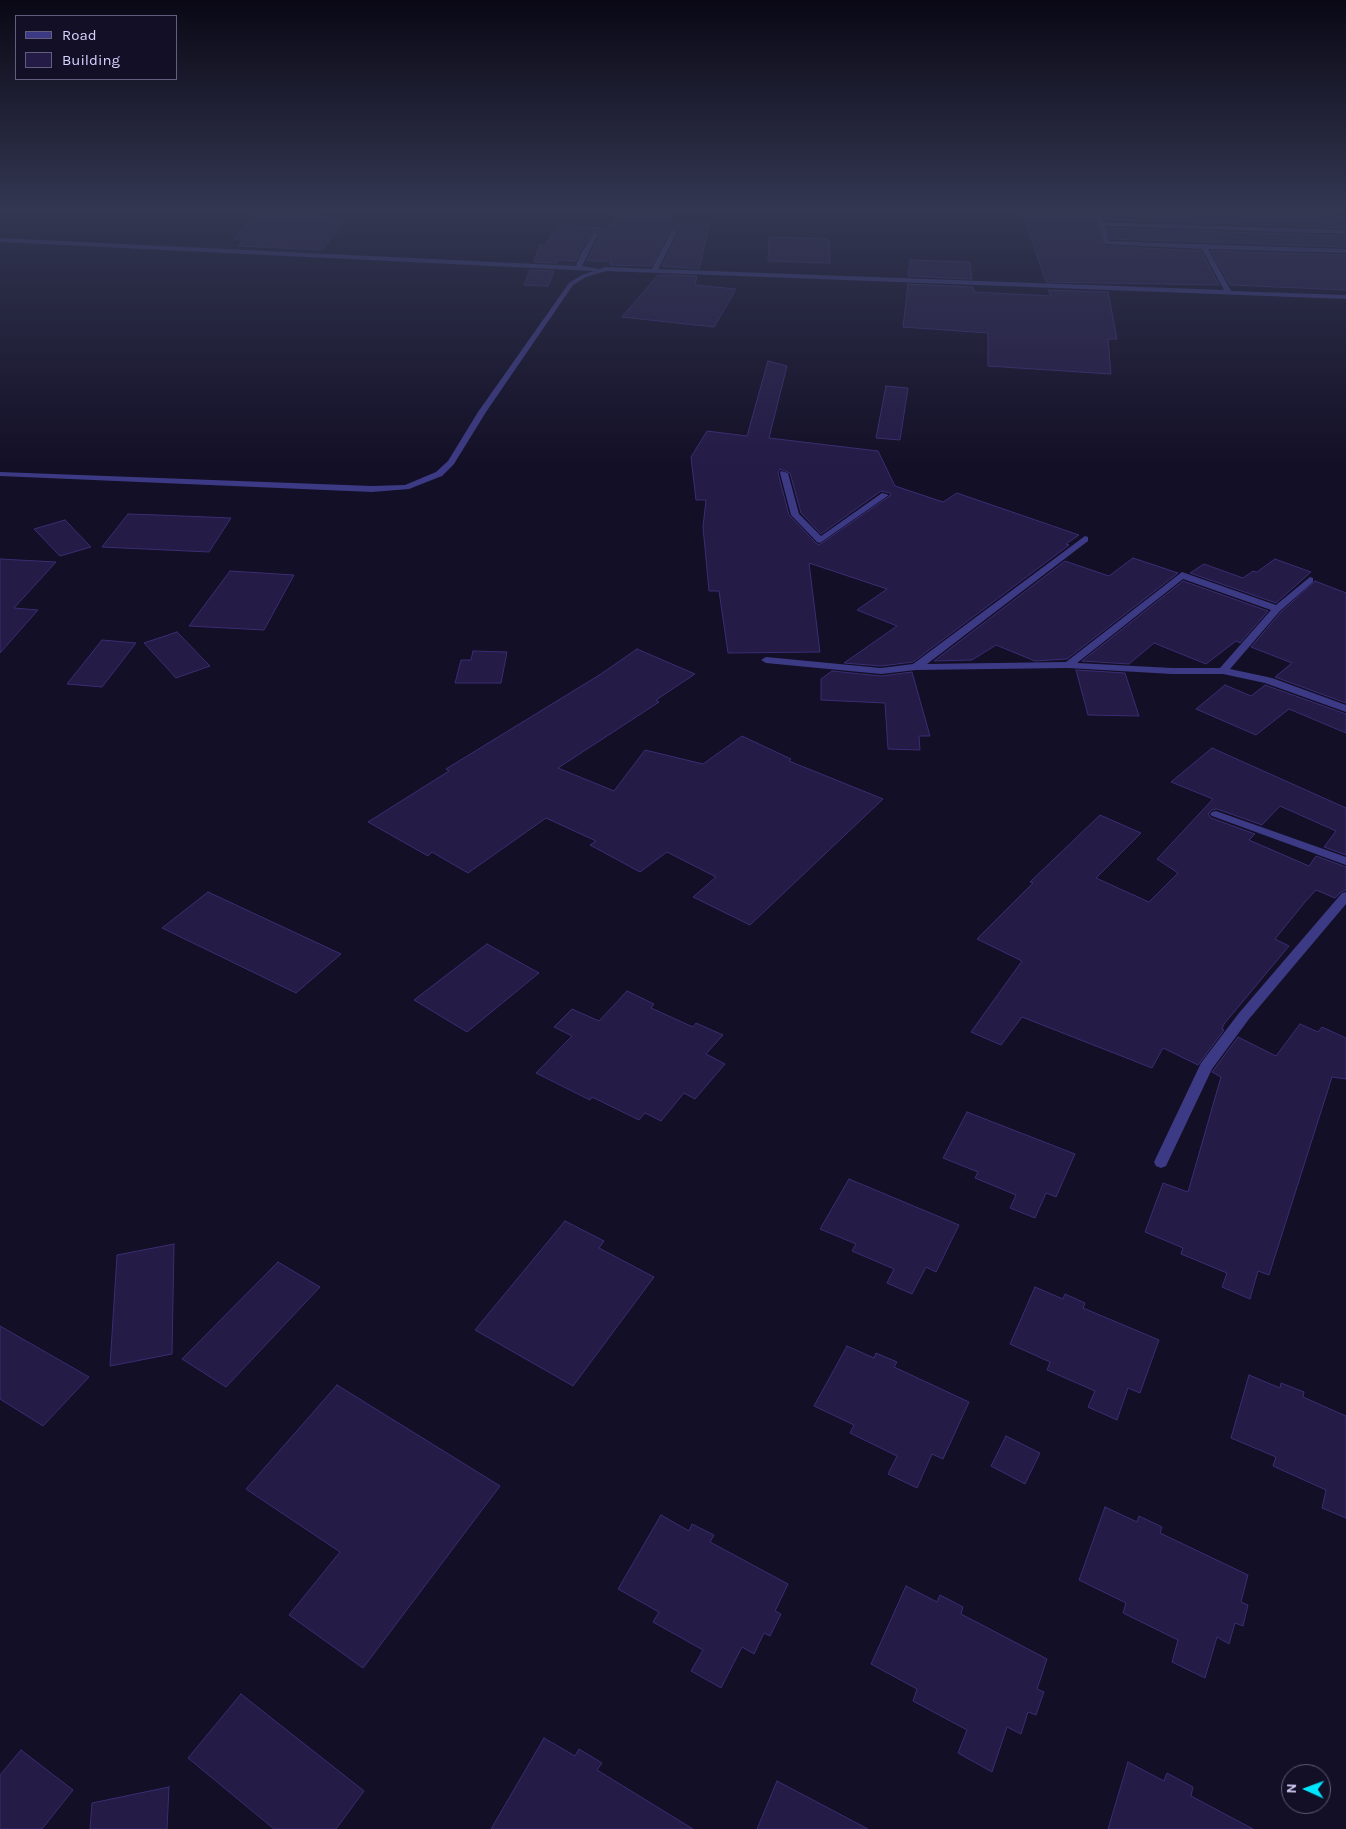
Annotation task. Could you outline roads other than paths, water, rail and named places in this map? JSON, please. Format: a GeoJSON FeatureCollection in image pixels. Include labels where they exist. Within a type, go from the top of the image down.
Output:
{"type":"FeatureCollection","features":[{"type":"Feature","properties":{"kind":"street"},"geometry":{"type":"LineString","coordinates":[[0,474],[372,489],[406,487],[440,474],[451,462],[482,412],[563,297]]}},
{"type":"Feature","properties":{"kind":"street"},"geometry":{"type":"LineString","coordinates":[[1331,297],[1346,298]]}},
{"type":"Feature","properties":{"kind":"street"},"geometry":{"type":"LineString","coordinates":[[784,473],[796,515],[820,540],[885,495]]}},
{"type":"Feature","properties":{"kind":"street"},"geometry":{"type":"LineString","coordinates":[[916,667],[1085,539]]}},
{"type":"Feature","properties":{"kind":"street"},"geometry":{"type":"LineString","coordinates":[[1068,666],[1182,575],[1277,609]]}},
{"type":"Feature","properties":{"kind":"street"},"geometry":{"type":"LineString","coordinates":[[1223,671],[1233,657],[1277,609],[1310,580]]}},
{"type":"Feature","properties":{"kind":"street"},"geometry":{"type":"LineString","coordinates":[[766,660],[881,670],[916,667],[1068,666],[1223,671],[1268,680],[1346,709]]}},
{"type":"Feature","properties":{"kind":"street"},"geometry":{"type":"LineString","coordinates":[[1216,814],[1346,861]]}},
{"type":"Feature","properties":{"kind":"street"},"geometry":{"type":"LineString","coordinates":[[1160,1162],[1206,1068],[1244,1016],[1346,896]]}}]}
